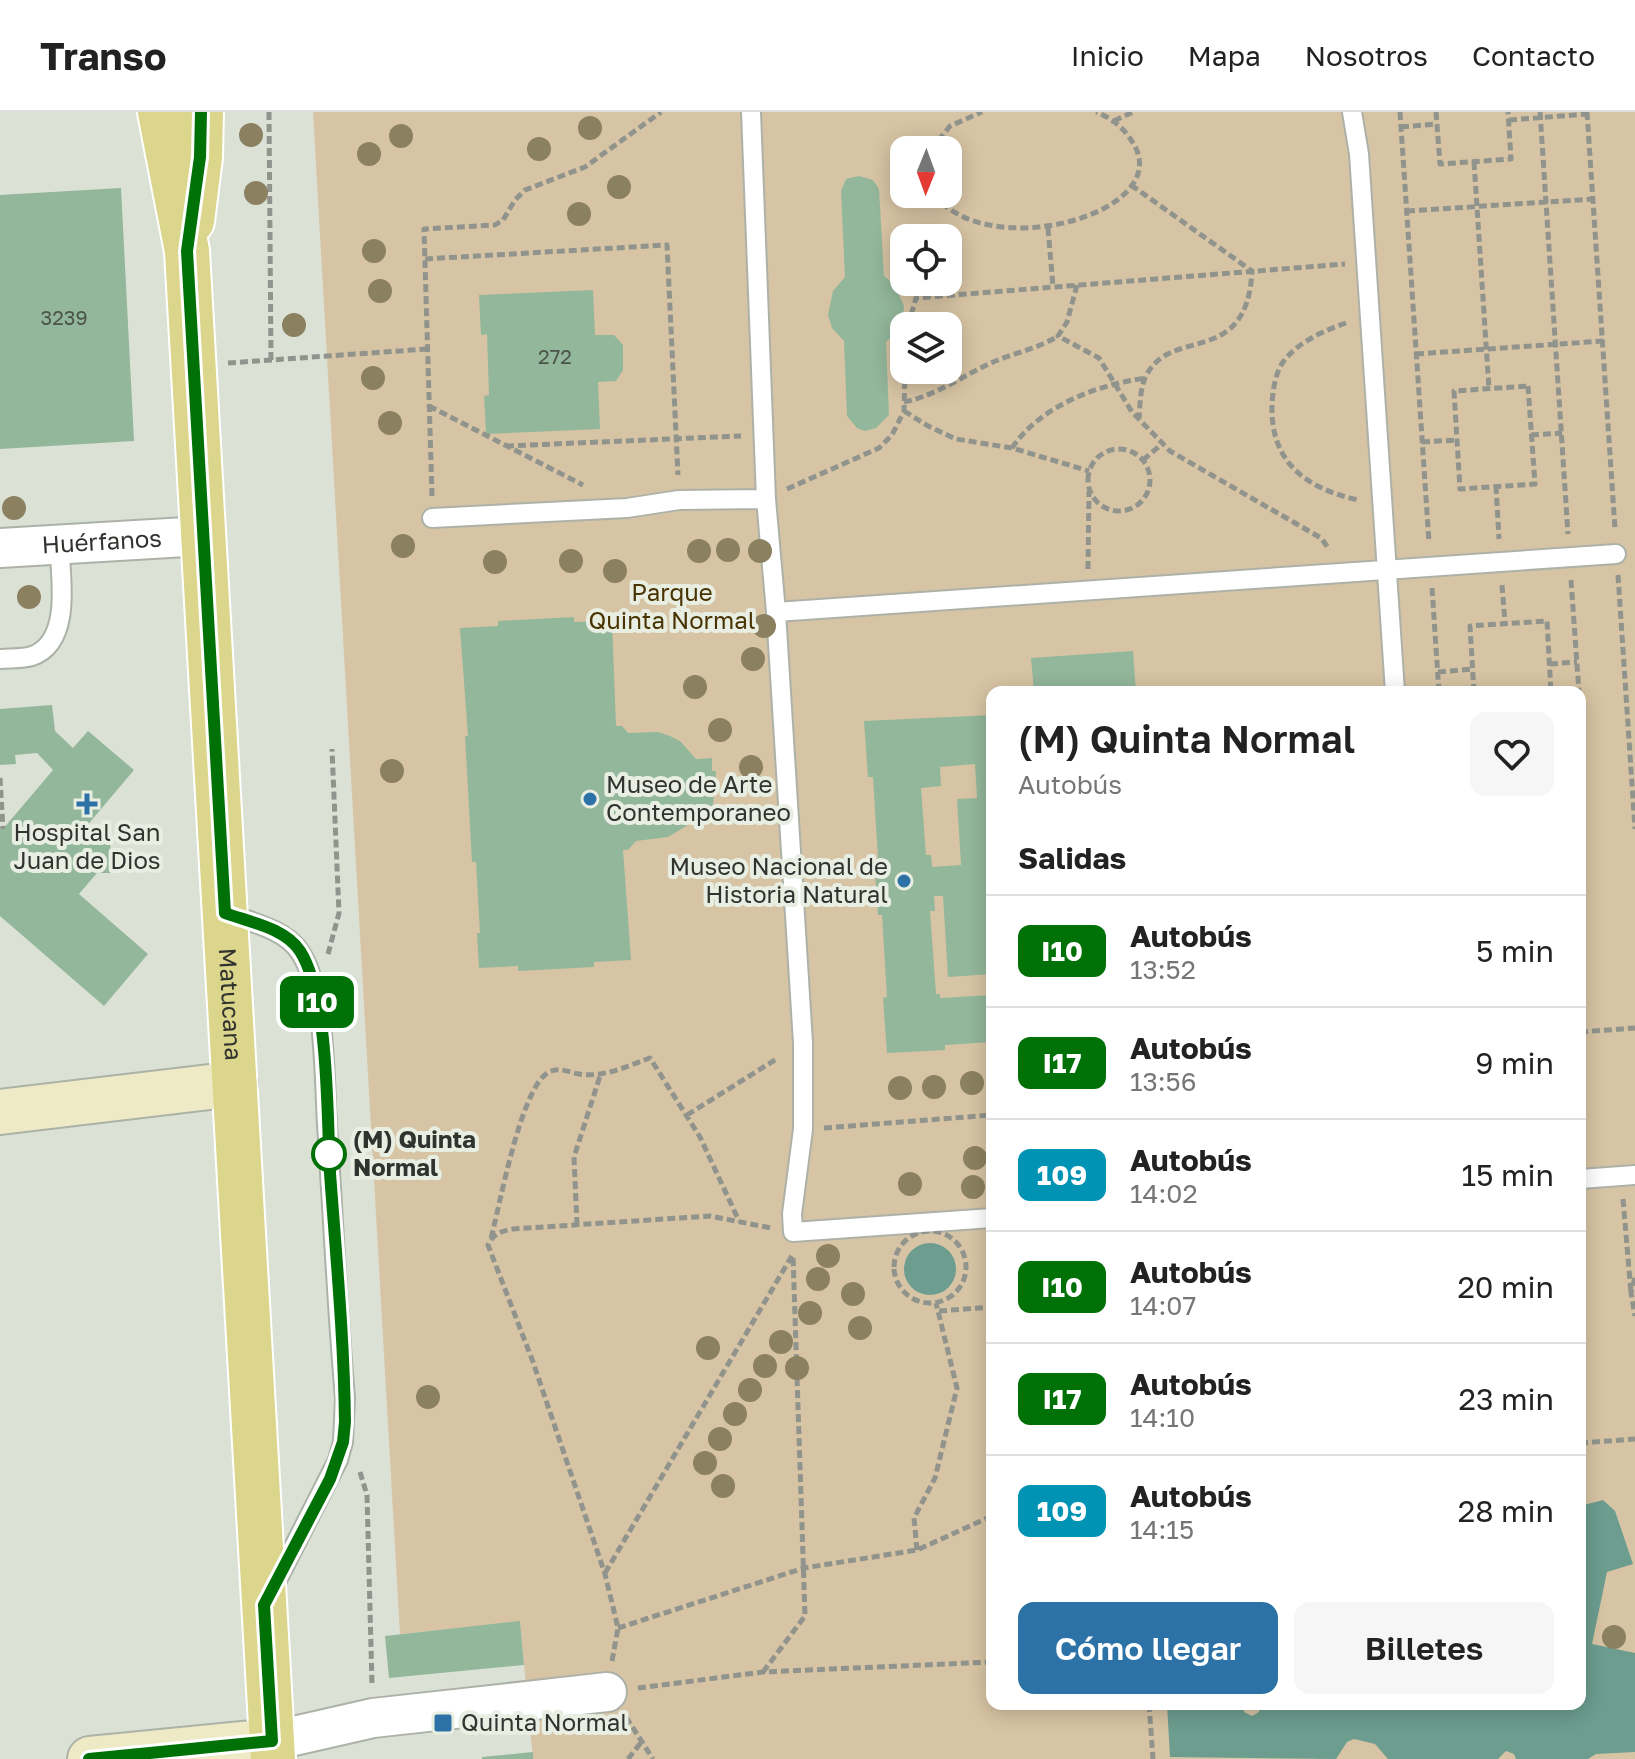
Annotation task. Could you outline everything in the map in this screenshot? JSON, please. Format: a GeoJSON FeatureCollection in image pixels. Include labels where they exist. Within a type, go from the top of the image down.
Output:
{"type":"FeatureCollection","features":[{"type":"Feature","properties":{"kind":"main road","name":"Matucana"},"geometry":{"type":"LineString","coordinates":[[160,112],[187,251],[273,1750]]}},
{"type":"Feature","properties":{"kind":"main road","name":"Matucana"},"geometry":{"type":"LineString","coordinates":[[187,251],[200,157],[201,112]]}},
{"type":"Feature","properties":{"kind":"street","name":"Huérfanos"},"geometry":{"type":"LineString","coordinates":[[0,548],[203,536]]}},
{"type":"Feature","properties":{"kind":"street"},"geometry":{"type":"LineString","coordinates":[[0,1112],[235,1084]]}},
{"type":"Feature","properties":{"kind":"street"},"geometry":{"type":"LineString","coordinates":[[90,1759],[273,1750],[373,1718],[607,1692]]}},
{"type":"Feature","properties":{"kind":"lane"},"geometry":{"type":"LineString","coordinates":[[751,112],[766,499],[803,1043],[803,1129],[792,1214],[793,1232],[986,1218]]}},
{"type":"Feature","properties":{"kind":"lane"},"geometry":{"type":"LineString","coordinates":[[1352,112],[1359,154],[1395,686]]}},
{"type":"Feature","properties":{"kind":"lane"},"geometry":{"type":"LineString","coordinates":[[432,518],[627,508],[679,500],[766,499]]}},
{"type":"Feature","properties":{"kind":"lane"},"geometry":{"type":"LineString","coordinates":[[0,659],[32,657],[50,644],[59,623],[59,545]]}},
{"type":"Feature","properties":{"kind":"lane"},"geometry":{"type":"LineString","coordinates":[[776,612],[1616,554]]}},
{"type":"Feature","properties":{"kind":"lane"},"geometry":{"type":"LineString","coordinates":[[225,913],[274,931],[292,942],[306,961],[316,995],[345,1422],[343,1442],[330,1479],[264,1605]]}},
{"type":"Feature","properties":{"kind":"lane"},"geometry":{"type":"LineString","coordinates":[[1586,1179],[1628,1176]]}},
{"type":"Feature","properties":{"kind":"path"},"geometry":{"type":"LineString","coordinates":[[269,112],[271,360]]}},
{"type":"Feature","properties":{"kind":"path"},"geometry":{"type":"LineString","coordinates":[[432,518],[424,229],[495,225],[503,220],[525,190],[585,167],[661,112]]}},
{"type":"Feature","properties":{"kind":"path"},"geometry":{"type":"LineString","coordinates":[[942,136],[950,126],[982,112]]}},
{"type":"Feature","properties":{"kind":"path"},"geometry":{"type":"LineString","coordinates":[[950,208],[979,223],[1006,229],[1048,228],[1098,211],[1122,196],[1138,174],[1138,149],[1114,121],[1096,112]]}},
{"type":"Feature","properties":{"kind":"path"},"geometry":{"type":"LineString","coordinates":[[1114,121],[1133,112]]}},
{"type":"Feature","properties":{"kind":"path"},"geometry":{"type":"LineString","coordinates":[[1400,112],[1438,686]]}},
{"type":"Feature","properties":{"kind":"path"},"geometry":{"type":"LineString","coordinates":[[1436,112],[1440,164],[1511,159],[1508,112]]}},
{"type":"Feature","properties":{"kind":"path"},"geometry":{"type":"LineString","coordinates":[[1509,120],[1587,113],[1635,829]]}},
{"type":"Feature","properties":{"kind":"path"},"geometry":{"type":"LineString","coordinates":[[1540,115],[1579,686]]}},
{"type":"Feature","properties":{"kind":"path"},"geometry":{"type":"LineString","coordinates":[[1401,127],[1437,124]]}},
{"type":"Feature","properties":{"kind":"path"},"geometry":{"type":"LineString","coordinates":[[1474,162],[1489,389]]}},
{"type":"Feature","properties":{"kind":"path"},"geometry":{"type":"LineString","coordinates":[[1131,185],[1252,271]]}},
{"type":"Feature","properties":{"kind":"path"},"geometry":{"type":"LineString","coordinates":[[1407,211],[1593,199]]}},
{"type":"Feature","properties":{"kind":"path"},"geometry":{"type":"LineString","coordinates":[[1048,228],[1053,287]]}},
{"type":"Feature","properties":{"kind":"path"},"geometry":{"type":"LineString","coordinates":[[425,259],[667,245],[679,500]]}},
{"type":"Feature","properties":{"kind":"path"},"geometry":{"type":"LineString","coordinates":[[912,312],[916,298],[1366,262]]}},
{"type":"Feature","properties":{"kind":"path"},"geometry":{"type":"LineString","coordinates":[[1139,420],[1146,378],[1151,368],[1166,357],[1234,327],[1247,304],[1252,271]]}},
{"type":"Feature","properties":{"kind":"path"},"geometry":{"type":"LineString","coordinates":[[904,402],[935,393],[988,365],[1058,336],[1067,322],[1077,285]]}},
{"type":"Feature","properties":{"kind":"path"},"geometry":{"type":"LineString","coordinates":[[1370,317],[1326,330],[1294,350],[1283,363],[1273,392],[1273,430],[1284,459],[1314,484],[1336,495],[1383,503]]}},
{"type":"Feature","properties":{"kind":"path"},"geometry":{"type":"LineString","coordinates":[[1058,336],[1099,358],[1139,420],[1162,444],[1207,474],[1321,538],[1346,572]]}},
{"type":"Feature","properties":{"kind":"path"},"geometry":{"type":"LineString","coordinates":[[1416,354],[1603,341]]}},
{"type":"Feature","properties":{"kind":"path"},"geometry":{"type":"LineString","coordinates":[[214,363],[427,349]]}},
{"type":"Feature","properties":{"kind":"path"},"geometry":{"type":"LineString","coordinates":[[1012,448],[1028,427],[1044,415],[1081,396],[1115,384],[1146,378]]}},
{"type":"Feature","properties":{"kind":"path"},"geometry":{"type":"LineString","coordinates":[[766,499],[879,448],[892,435],[904,411],[905,384]]}},
{"type":"Feature","properties":{"kind":"path"},"geometry":{"type":"LineString","coordinates":[[1528,386],[1535,484],[1460,489],[1454,391],[1489,389],[1528,386]]}},
{"type":"Feature","properties":{"kind":"path"},"geometry":{"type":"LineString","coordinates":[[429,406],[627,508]]}},
{"type":"Feature","properties":{"kind":"path"},"geometry":{"type":"LineString","coordinates":[[904,411],[956,439],[1012,448],[1089,471]]}},
{"type":"Feature","properties":{"kind":"path"},"geometry":{"type":"LineString","coordinates":[[1531,435],[1562,433]]}},
{"type":"Feature","properties":{"kind":"path"},"geometry":{"type":"LineString","coordinates":[[506,446],[763,435]]}},
{"type":"Feature","properties":{"kind":"path"},"geometry":{"type":"LineString","coordinates":[[1422,442],[1457,440]]}},
{"type":"Feature","properties":{"kind":"path"},"geometry":{"type":"LineString","coordinates":[[1143,460],[1162,444]]}},
{"type":"Feature","properties":{"kind":"path"},"geometry":{"type":"LineString","coordinates":[[1087,590],[1089,471],[1099,456],[1108,451],[1127,450],[1143,460],[1150,478],[1146,497],[1130,510],[1120,512],[1101,507],[1089,491]]}},
{"type":"Feature","properties":{"kind":"path"},"geometry":{"type":"LineString","coordinates":[[1474,686],[1470,626],[1547,621],[1551,686]]}},
{"type":"Feature","properties":{"kind":"path"},"geometry":{"type":"LineString","coordinates":[[1549,664],[1577,662]]}},
{"type":"Feature","properties":{"kind":"path"},"geometry":{"type":"LineString","coordinates":[[1437,672],[1473,669]]}},
{"type":"Feature","properties":{"kind":"path"},"geometry":{"type":"LineString","coordinates":[[316,995],[339,913],[332,749]]}},
{"type":"Feature","properties":{"kind":"path"},"geometry":{"type":"LineString","coordinates":[[0,778],[3,829]]}},
{"type":"Feature","properties":{"kind":"path"},"geometry":{"type":"LineString","coordinates":[[1586,1032],[1635,1028]]}},
{"type":"Feature","properties":{"kind":"path"},"geometry":{"type":"LineString","coordinates":[[687,1115],[803,1043]]}},
{"type":"Feature","properties":{"kind":"path"},"geometry":{"type":"LineString","coordinates":[[739,1222],[720,1176],[687,1115],[650,1058],[600,1076],[562,1069],[549,1072],[535,1086],[522,1116],[488,1245],[533,1362],[605,1574],[793,1254]]}},
{"type":"Feature","properties":{"kind":"path"},"geometry":{"type":"LineString","coordinates":[[577,1225],[574,1157],[600,1076]]}},
{"type":"Feature","properties":{"kind":"path"},"geometry":{"type":"LineString","coordinates":[[803,1129],[986,1115]]}},
{"type":"Feature","properties":{"kind":"path"},"geometry":{"type":"LineString","coordinates":[[1628,1176],[1631,1293],[1635,1316]]}},
{"type":"Feature","properties":{"kind":"path"},"geometry":{"type":"LineString","coordinates":[[491,1238],[501,1231],[513,1229],[710,1216],[793,1232],[805,1616],[763,1672]]}},
{"type":"Feature","properties":{"kind":"path"},"geometry":{"type":"LineString","coordinates":[[932,1232],[953,1240],[965,1259],[963,1281],[948,1298],[936,1303],[913,1299],[897,1281],[894,1269],[895,1257],[909,1238],[920,1233],[932,1232]]}},
{"type":"Feature","properties":{"kind":"path"},"geometry":{"type":"LineString","coordinates":[[1631,1293],[1635,1278]]}},
{"type":"Feature","properties":{"kind":"path"},"geometry":{"type":"LineString","coordinates":[[917,1550],[914,1518],[935,1478],[957,1388],[936,1303]]}},
{"type":"Feature","properties":{"kind":"path"},"geometry":{"type":"LineString","coordinates":[[939,1311],[986,1307]]}},
{"type":"Feature","properties":{"kind":"path"},"geometry":{"type":"LineString","coordinates":[[345,1422],[367,1495],[373,1718]]}},
{"type":"Feature","properties":{"kind":"path"},"geometry":{"type":"LineString","coordinates":[[1586,1443],[1635,1439]]}},
{"type":"Feature","properties":{"kind":"path"},"geometry":{"type":"LineString","coordinates":[[618,1628],[804,1568],[917,1550],[986,1519]]}},
{"type":"Feature","properties":{"kind":"path"},"geometry":{"type":"LineString","coordinates":[[607,1692],[763,1672],[986,1662]]}},
{"type":"Feature","properties":{"kind":"path"},"geometry":{"type":"LineString","coordinates":[[1149,1710],[1153,1759]]}},
{"type":"Feature","properties":{"kind":"path"},"geometry":{"type":"LineString","coordinates":[[628,1759],[643,1740]]}},
{"type":"Feature","properties":{"kind":"green space","name":"Parque Quinta Normal"},"geometry":{"type":"Polygon","coordinates":[[[313,112],[1635,112],[1635,1759],[533,1759],[520,1622],[400,1634],[313,112]]]}},
{"type":"Feature","properties":{"kind":"water"},"geometry":{"type":"Polygon","coordinates":[[[930,1243],[948,1251],[956,1269],[948,1287],[930,1295],[912,1287],[904,1269],[912,1251],[930,1243]]]}},
{"type":"Feature","properties":{"kind":"water"},"geometry":{"type":"Polygon","coordinates":[[[1603,1500],[1615,1511],[1633,1564],[1607,1572],[1592,1644],[1635,1653],[1635,1752],[1596,1754],[1588,1759],[1516,1759],[1514,1754],[1506,1751],[1498,1759],[1388,1759],[1375,1744],[1354,1739],[1347,1742],[1336,1759],[1170,1757],[1167,1710],[1244,1710],[1252,1716],[1259,1710],[1586,1710],[1586,1504],[1603,1500]]]}},
{"type":"Feature","properties":{"kind":"building"},"geometry":{"type":"Polygon","coordinates":[[[859,176],[873,180],[879,189],[884,276],[890,281],[890,296],[899,296],[904,306],[904,312],[890,312],[890,338],[886,342],[889,415],[876,428],[865,431],[857,428],[847,416],[844,341],[832,328],[828,315],[833,291],[845,277],[841,191],[846,179],[859,176]]]}},
{"type":"Feature","properties":{"kind":"building"},"geometry":{"type":"Polygon","coordinates":[[[121,188],[134,441],[0,449],[0,195],[121,188]]]}},
{"type":"Feature","properties":{"kind":"building"},"geometry":{"type":"Polygon","coordinates":[[[593,290],[595,335],[614,335],[623,345],[623,370],[616,381],[598,382],[600,429],[486,434],[484,396],[489,395],[487,334],[481,335],[479,295],[593,290]]]}},
{"type":"Feature","properties":{"kind":"building","name":"Museo de Arte Contemporaneo"},"geometry":{"type":"Polygon","coordinates":[[[574,617],[574,622],[612,621],[616,726],[622,726],[628,733],[658,732],[670,736],[680,741],[696,759],[712,758],[712,771],[716,771],[713,806],[699,806],[688,825],[668,837],[636,841],[628,850],[623,850],[631,960],[594,962],[594,967],[518,971],[518,966],[479,968],[477,933],[480,933],[476,862],[472,862],[465,736],[468,736],[460,628],[498,626],[498,621],[574,617]]]}},
{"type":"Feature","properties":{"kind":"building"},"geometry":{"type":"Polygon","coordinates":[[[1133,651],[1136,686],[1033,686],[1031,658],[1133,651]]]}},
{"type":"Feature","properties":{"kind":"building"},"geometry":{"type":"Polygon","coordinates":[[[52,705],[55,731],[73,748],[88,731],[134,770],[85,828],[110,827],[111,873],[97,873],[79,894],[148,954],[104,1006],[0,916],[0,827],[3,829],[53,770],[37,753],[15,755],[16,764],[0,765],[0,709],[52,705]]]}},
{"type":"Feature","properties":{"kind":"building","name":"Museo Nacional de Historia Natural"},"geometry":{"type":"Polygon","coordinates":[[[986,715],[986,974],[948,977],[943,896],[934,896],[935,911],[930,911],[936,994],[940,994],[940,998],[986,995],[986,1042],[945,1045],[945,1050],[887,1053],[882,915],[878,915],[874,858],[878,858],[873,777],[868,777],[864,721],[986,715]],[[975,764],[940,767],[941,786],[921,788],[926,855],[931,855],[932,867],[961,865],[957,799],[977,798],[975,764]]]}},
{"type":"Feature","properties":{"kind":"building"},"geometry":{"type":"Polygon","coordinates":[[[520,1621],[524,1665],[389,1678],[385,1636],[520,1621]]]}},
{"type":"Feature","properties":{"kind":"building"},"geometry":{"type":"Polygon","coordinates":[[[533,1752],[533,1759],[482,1759],[482,1757],[533,1752]]]}},
{"type":"Feature","properties":{"kind":"bus line","name":"I10"},"geometry":{"type":"LineString","coordinates":[[89,1759],[272,1741],[264,1605],[330,1479],[343,1442],[345,1422],[316,995],[306,961],[287,937],[225,913],[187,251],[200,157],[201,112]]}},
{"type":"Feature","properties":{"kind":"place","name":"Museo de Arte Contemporaneo"},"geometry":{"type":"Point","coordinates":[590,799]}},
{"type":"Feature","properties":{"kind":"place","name":"Hospital San Juan de Dios"},"geometry":{"type":"Point","coordinates":[87,804]}},
{"type":"Feature","properties":{"kind":"place","name":"Museo Nacional de Historia Natural"},"geometry":{"type":"Point","coordinates":[904,881]}},
{"type":"Feature","properties":{"kind":"place","name":"(M) Quinta Normal"},"geometry":{"type":"Point","coordinates":[329,1154]}},
{"type":"Feature","properties":{"kind":"place","name":"Quinta Normal"},"geometry":{"type":"Point","coordinates":[443,1723]}}]}
